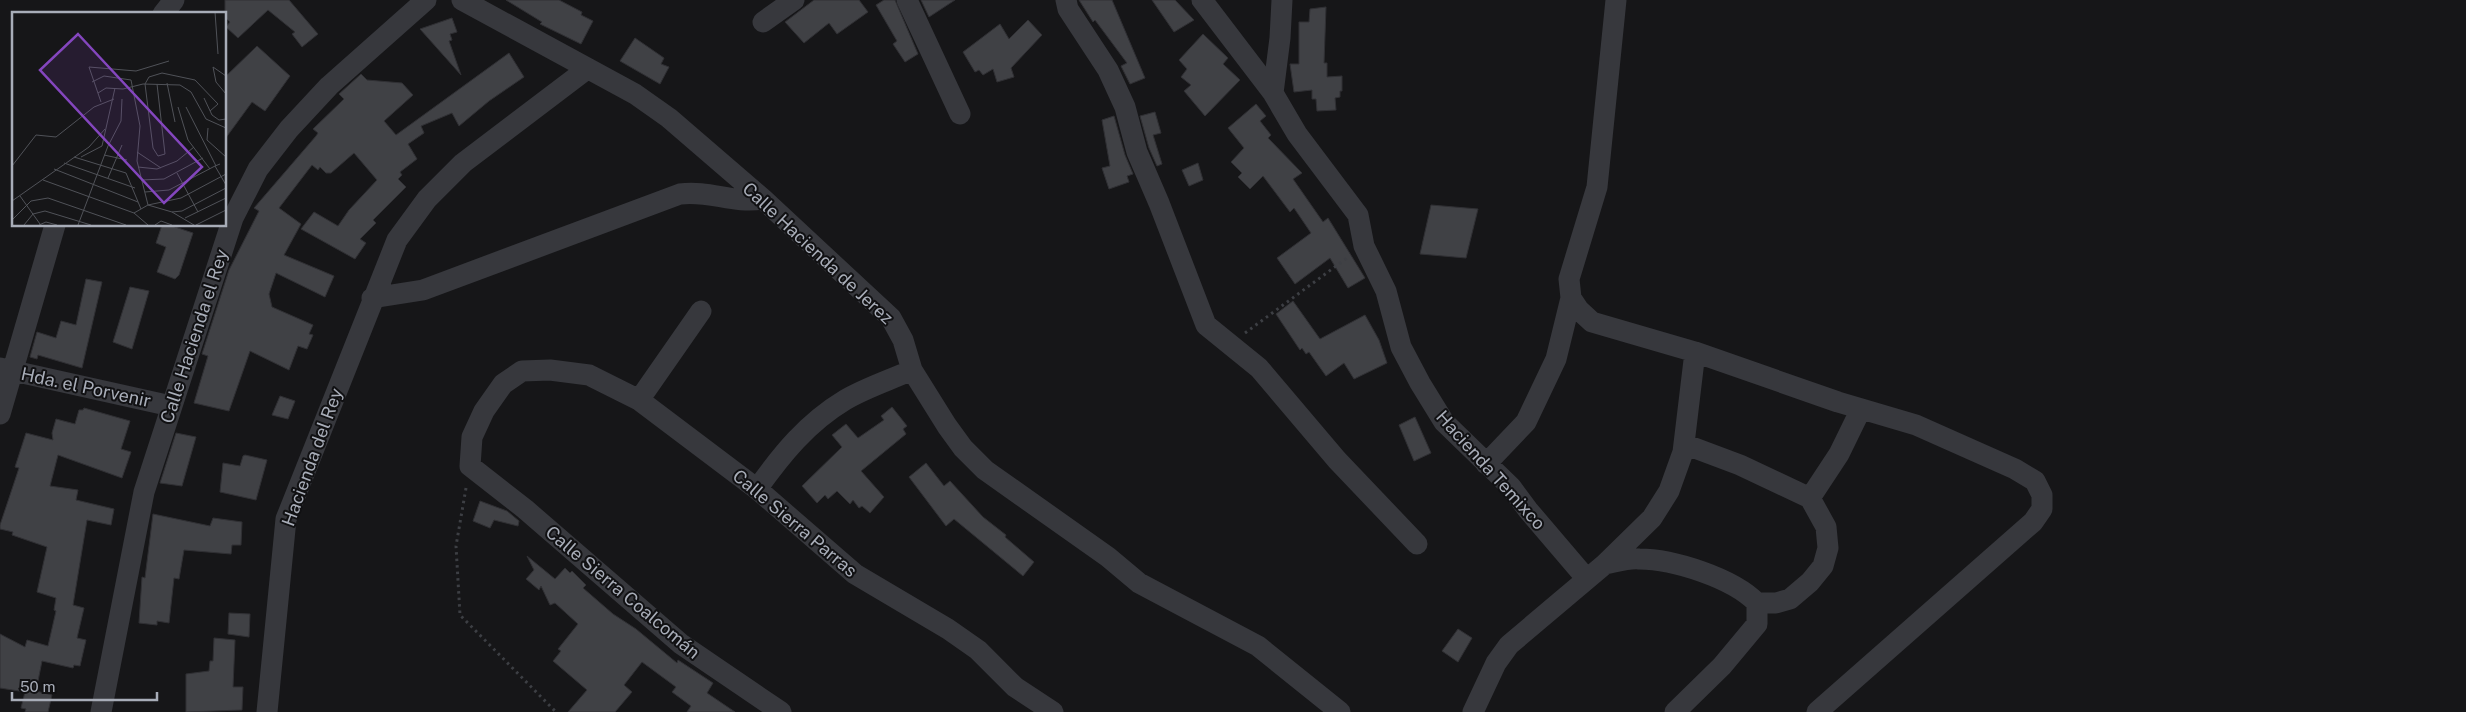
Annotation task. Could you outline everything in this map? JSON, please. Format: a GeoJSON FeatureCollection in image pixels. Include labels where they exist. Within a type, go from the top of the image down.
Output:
{"type":"FeatureCollection","features":[{"type":"Feature","properties":{"kind":"street"},"geometry":{"type":"LineString","coordinates":[[164,12],[174,0]]}},
{"type":"Feature","properties":{"kind":"street","name":"Calle Hacienda el Rey"},"geometry":{"type":"LineString","coordinates":[[101,712],[144,492],[233,218],[258,169],[289,129],[329,86],[426,0]]}},
{"type":"Feature","properties":{"kind":"street","name":"Calle Hacienda de Jerez"},"geometry":{"type":"LineString","coordinates":[[462,0],[635,94],[669,118],[763,199],[891,318],[903,340],[912,370],[946,426],[963,448],[985,470],[1108,557],[1139,583],[1258,646],[1340,712]]}},
{"type":"Feature","properties":{"kind":"street"},"geometry":{"type":"LineString","coordinates":[[763,22],[794,0]]}},
{"type":"Feature","properties":{"kind":"street"},"geometry":{"type":"LineString","coordinates":[[907,0],[960,114]]}},
{"type":"Feature","properties":{"kind":"street"},"geometry":{"type":"LineString","coordinates":[[1066,0],[1068,9],[1108,70],[1125,107],[1137,152],[1159,203],[1206,325],[1231,343],[1259,368],[1337,460],[1417,544]]}},
{"type":"Feature","properties":{"kind":"street","name":"Hacienda Temixco"},"geometry":{"type":"LineString","coordinates":[[1202,0],[1273,93],[1297,134],[1358,215],[1364,246],[1386,291],[1401,347],[1444,422],[1511,487],[1528,510],[1586,578]]}},
{"type":"Feature","properties":{"kind":"street"},"geometry":{"type":"LineString","coordinates":[[1273,93],[1280,38],[1282,0]]}},
{"type":"Feature","properties":{"kind":"street"},"geometry":{"type":"LineString","coordinates":[[1486,464],[1526,422],[1556,359],[1571,298],[1569,280],[1597,188],[1616,0]]}},
{"type":"Feature","properties":{"kind":"street","name":"Hacienda del Rey"},"geometry":{"type":"LineString","coordinates":[[267,712],[286,519],[396,240],[427,199],[463,163],[587,69]]}},
{"type":"Feature","properties":{"kind":"street"},"geometry":{"type":"LineString","coordinates":[[372,298],[423,290],[680,194],[698,192],[732,201],[763,199]]}},
{"type":"Feature","properties":{"kind":"street"},"geometry":{"type":"LineString","coordinates":[[0,414],[5,369],[56,226]]}},
{"type":"Feature","properties":{"kind":"street"},"geometry":{"type":"LineString","coordinates":[[1571,298],[1579,310],[1592,322],[1695,352],[1768,379],[1916,425],[2015,469],[2035,480],[2042,495],[2042,509],[2020,534],[1817,712]]}},
{"type":"Feature","properties":{"kind":"street"},"geometry":{"type":"LineString","coordinates":[[639,400],[701,312]]}},
{"type":"Feature","properties":{"kind":"street"},"geometry":{"type":"LineString","coordinates":[[1473,712],[1496,662],[1509,645],[1586,578],[1605,564],[1652,518],[1669,491],[1684,444],[1695,352]]}},
{"type":"Feature","properties":{"kind":"street","name":"Hda. el Porvenir"},"geometry":{"type":"LineString","coordinates":[[5,369],[171,406]]}},
{"type":"Feature","properties":{"kind":"street","name":"Calle Sierra Parras"},"geometry":{"type":"LineString","coordinates":[[470,466],[472,437],[484,411],[503,384],[522,371],[550,370],[589,375],[639,400],[757,489],[854,574],[948,629],[978,650],[1015,687],[1053,712]]}},
{"type":"Feature","properties":{"kind":"street"},"geometry":{"type":"LineString","coordinates":[[757,489],[785,450],[811,423],[846,399],[912,370]]}},
{"type":"Feature","properties":{"kind":"street"},"geometry":{"type":"LineString","coordinates":[[1810,498],[1839,454],[1861,409]]}},
{"type":"Feature","properties":{"kind":"street"},"geometry":{"type":"LineString","coordinates":[[1605,564],[1638,558],[1671,562],[1728,584],[1751,596],[1757,602],[1776,603],[1790,599],[1810,582],[1823,566],[1828,548],[1826,527],[1810,498],[1740,465],[1684,444]]}},
{"type":"Feature","properties":{"kind":"street","name":"Calle Sierra Coalcomán"},"geometry":{"type":"LineString","coordinates":[[470,466],[525,510],[681,644],[781,712]]}},
{"type":"Feature","properties":{"kind":"street"},"geometry":{"type":"LineString","coordinates":[[1675,712],[1722,666],[1757,624],[1757,602]]}},
{"type":"Feature","properties":{"kind":"path"},"geometry":{"type":"LineString","coordinates":[[1231,343],[1364,246]]}},
{"type":"Feature","properties":{"kind":"path"},"geometry":{"type":"LineString","coordinates":[[470,466],[456,546],[460,615],[556,712]]}},
{"type":"Feature","properties":{"kind":"building"},"geometry":{"type":"Polygon","coordinates":[[[225,0],[289,0],[318,34],[302,47],[292,34],[295,32],[268,10],[238,38],[226,27],[230,22],[226,18],[225,0]]]}},
{"type":"Feature","properties":{"kind":"building"},"geometry":{"type":"Polygon","coordinates":[[[506,0],[559,0],[582,12],[581,15],[593,21],[581,44],[540,24],[542,22],[506,0]]]}},
{"type":"Feature","properties":{"kind":"building"},"geometry":{"type":"Polygon","coordinates":[[[814,0],[859,0],[868,12],[837,34],[829,23],[804,43],[785,22],[814,0]]]}},
{"type":"Feature","properties":{"kind":"building"},"geometry":{"type":"Polygon","coordinates":[[[884,0],[895,0],[918,54],[905,62],[893,44],[897,41],[876,5],[884,0]]]}},
{"type":"Feature","properties":{"kind":"building"},"geometry":{"type":"Polygon","coordinates":[[[921,0],[955,0],[929,17],[921,0]]]}},
{"type":"Feature","properties":{"kind":"building"},"geometry":{"type":"Polygon","coordinates":[[[1079,0],[1112,0],[1145,78],[1130,84],[1121,66],[1127,63],[1095,20],[1093,22],[1079,0]]]}},
{"type":"Feature","properties":{"kind":"building"},"geometry":{"type":"Polygon","coordinates":[[[1152,0],[1175,0],[1194,20],[1174,32],[1152,0]]]}},
{"type":"Feature","properties":{"kind":"building"},"geometry":{"type":"Polygon","coordinates":[[[1326,7],[1324,63],[1327,63],[1327,77],[1342,76],[1342,91],[1340,91],[1340,97],[1335,98],[1336,110],[1317,111],[1316,99],[1312,99],[1312,90],[1294,92],[1290,64],[1299,64],[1299,22],[1309,22],[1310,9],[1326,7]]]}},
{"type":"Feature","properties":{"kind":"building"},"geometry":{"type":"Polygon","coordinates":[[[452,18],[457,32],[450,34],[452,40],[449,41],[461,75],[420,29],[452,18]]]}},
{"type":"Feature","properties":{"kind":"building"},"geometry":{"type":"Polygon","coordinates":[[[1028,20],[1042,35],[1011,68],[1014,77],[997,82],[993,69],[983,75],[979,70],[975,72],[963,52],[1000,24],[1009,39],[1028,20]]]}},
{"type":"Feature","properties":{"kind":"building"},"geometry":{"type":"Polygon","coordinates":[[[1203,34],[1228,58],[1223,64],[1240,80],[1205,116],[1184,91],[1191,85],[1181,77],[1187,69],[1179,60],[1203,34]]]}},
{"type":"Feature","properties":{"kind":"building"},"geometry":{"type":"Polygon","coordinates":[[[635,38],[664,58],[661,64],[669,67],[660,84],[620,61],[635,38]]]}},
{"type":"Feature","properties":{"kind":"building"},"geometry":{"type":"Polygon","coordinates":[[[257,46],[290,76],[265,111],[252,102],[226,138],[226,76],[257,46]]]}},
{"type":"Feature","properties":{"kind":"building"},"geometry":{"type":"Polygon","coordinates":[[[509,53],[524,77],[489,101],[459,126],[452,113],[421,126],[424,133],[408,144],[417,159],[400,172],[402,175],[398,179],[406,187],[373,220],[376,223],[360,239],[366,243],[355,259],[301,229],[314,212],[338,226],[349,210],[377,180],[354,153],[331,173],[326,173],[320,167],[318,170],[312,165],[279,208],[301,224],[284,255],[334,276],[325,297],[276,273],[269,294],[272,307],[313,325],[309,334],[313,335],[307,349],[298,346],[289,370],[250,351],[229,411],[194,403],[208,356],[202,354],[229,270],[259,211],[254,208],[316,136],[318,133],[313,129],[344,99],[339,94],[361,74],[367,80],[402,83],[413,95],[384,121],[396,135],[509,53]]]}},
{"type":"Feature","properties":{"kind":"building"},"geometry":{"type":"Polygon","coordinates":[[[1256,104],[1266,116],[1260,121],[1271,135],[1268,138],[1302,173],[1293,179],[1323,222],[1328,218],[1365,278],[1348,288],[1330,258],[1295,284],[1277,258],[1311,233],[1294,208],[1290,212],[1263,176],[1250,189],[1238,177],[1242,173],[1231,162],[1244,148],[1228,128],[1256,104]]]}},
{"type":"Feature","properties":{"kind":"building"},"geometry":{"type":"Polygon","coordinates":[[[1155,112],[1161,133],[1153,135],[1162,164],[1157,166],[1149,148],[1140,116],[1155,112]]]}},
{"type":"Feature","properties":{"kind":"building"},"geometry":{"type":"Polygon","coordinates":[[[1114,116],[1125,155],[1133,174],[1127,176],[1129,182],[1109,189],[1102,168],[1110,166],[1102,120],[1114,116]]]}},
{"type":"Feature","properties":{"kind":"building"},"geometry":{"type":"Polygon","coordinates":[[[1198,163],[1203,180],[1189,186],[1182,170],[1198,163]]]}},
{"type":"Feature","properties":{"kind":"building"},"geometry":{"type":"Polygon","coordinates":[[[1431,205],[1478,209],[1466,258],[1420,254],[1431,205]]]}},
{"type":"Feature","properties":{"kind":"building"},"geometry":{"type":"Polygon","coordinates":[[[162,226],[172,226],[193,233],[179,275],[175,279],[157,272],[166,247],[156,243],[162,226]]]}},
{"type":"Feature","properties":{"kind":"building"},"geometry":{"type":"Polygon","coordinates":[[[86,279],[102,282],[82,368],[38,355],[37,359],[30,357],[37,332],[56,338],[61,321],[76,325],[86,279]]]}},
{"type":"Feature","properties":{"kind":"building"},"geometry":{"type":"Polygon","coordinates":[[[130,287],[149,291],[132,349],[113,342],[130,287]]]}},
{"type":"Feature","properties":{"kind":"building"},"geometry":{"type":"Polygon","coordinates":[[[1293,301],[1320,339],[1365,315],[1379,340],[1387,363],[1354,379],[1344,363],[1326,376],[1309,352],[1306,354],[1302,348],[1300,350],[1276,314],[1293,301]]]}},
{"type":"Feature","properties":{"kind":"building"},"geometry":{"type":"Polygon","coordinates":[[[280,396],[295,401],[288,419],[272,415],[280,396]]]}},
{"type":"Feature","properties":{"kind":"building"},"geometry":{"type":"Polygon","coordinates":[[[892,407],[907,426],[903,429],[906,434],[861,471],[884,497],[870,513],[862,506],[859,508],[853,500],[850,504],[837,491],[828,499],[825,495],[817,503],[802,486],[842,447],[832,435],[846,424],[858,438],[884,420],[881,416],[892,407]]]}},
{"type":"Feature","properties":{"kind":"building"},"geometry":{"type":"Polygon","coordinates":[[[84,408],[130,421],[121,449],[131,452],[122,478],[58,455],[50,486],[78,490],[76,500],[114,509],[111,525],[87,520],[73,605],[84,608],[77,638],[86,640],[80,666],[74,665],[73,668],[42,661],[36,691],[52,695],[48,712],[25,712],[26,709],[21,708],[25,692],[0,688],[0,634],[25,647],[27,640],[48,646],[56,611],[54,610],[56,598],[37,592],[47,547],[12,535],[13,532],[0,529],[0,525],[19,468],[15,467],[26,433],[53,440],[52,433],[56,419],[75,424],[79,410],[84,408]]]}},
{"type":"Feature","properties":{"kind":"building"},"geometry":{"type":"Polygon","coordinates":[[[1415,417],[1431,453],[1414,461],[1399,425],[1415,417]]]}},
{"type":"Feature","properties":{"kind":"building"},"geometry":{"type":"Polygon","coordinates":[[[176,433],[196,437],[182,486],[160,483],[176,433]]]}},
{"type":"Feature","properties":{"kind":"building"},"geometry":{"type":"Polygon","coordinates":[[[245,455],[267,460],[256,500],[220,492],[223,463],[240,466],[245,455]]]}},
{"type":"Feature","properties":{"kind":"building"},"geometry":{"type":"Polygon","coordinates":[[[926,463],[944,486],[950,481],[983,517],[1006,535],[1005,537],[1034,562],[1023,576],[954,519],[946,526],[909,477],[926,463]]]}},
{"type":"Feature","properties":{"kind":"building"},"geometry":{"type":"Polygon","coordinates":[[[480,501],[507,511],[519,521],[518,526],[494,520],[490,528],[473,521],[480,501]]]}},
{"type":"Feature","properties":{"kind":"building"},"geometry":{"type":"Polygon","coordinates":[[[153,514],[210,526],[213,518],[242,522],[241,545],[232,545],[231,554],[184,550],[179,579],[174,578],[169,623],[157,621],[157,625],[139,623],[142,577],[145,578],[153,514]]]}},
{"type":"Feature","properties":{"kind":"building"},"geometry":{"type":"Polygon","coordinates":[[[527,556],[555,579],[565,568],[570,573],[572,571],[586,585],[583,588],[613,614],[636,629],[677,663],[678,660],[713,683],[707,693],[735,712],[687,712],[691,706],[672,692],[676,687],[642,662],[624,685],[632,692],[615,712],[568,712],[587,690],[553,661],[561,651],[558,649],[578,624],[555,603],[550,605],[541,586],[539,590],[526,579],[534,570],[527,556]]]}},
{"type":"Feature","properties":{"kind":"building"},"geometry":{"type":"Polygon","coordinates":[[[229,613],[250,614],[249,637],[228,634],[229,613]]]}},
{"type":"Feature","properties":{"kind":"building"},"geometry":{"type":"Polygon","coordinates":[[[1458,629],[1472,638],[1458,662],[1442,651],[1458,629]]]}},
{"type":"Feature","properties":{"kind":"building"},"geometry":{"type":"Polygon","coordinates":[[[214,638],[235,640],[233,687],[243,687],[242,710],[186,712],[186,674],[209,671],[210,661],[213,661],[214,638]]]}}]}
